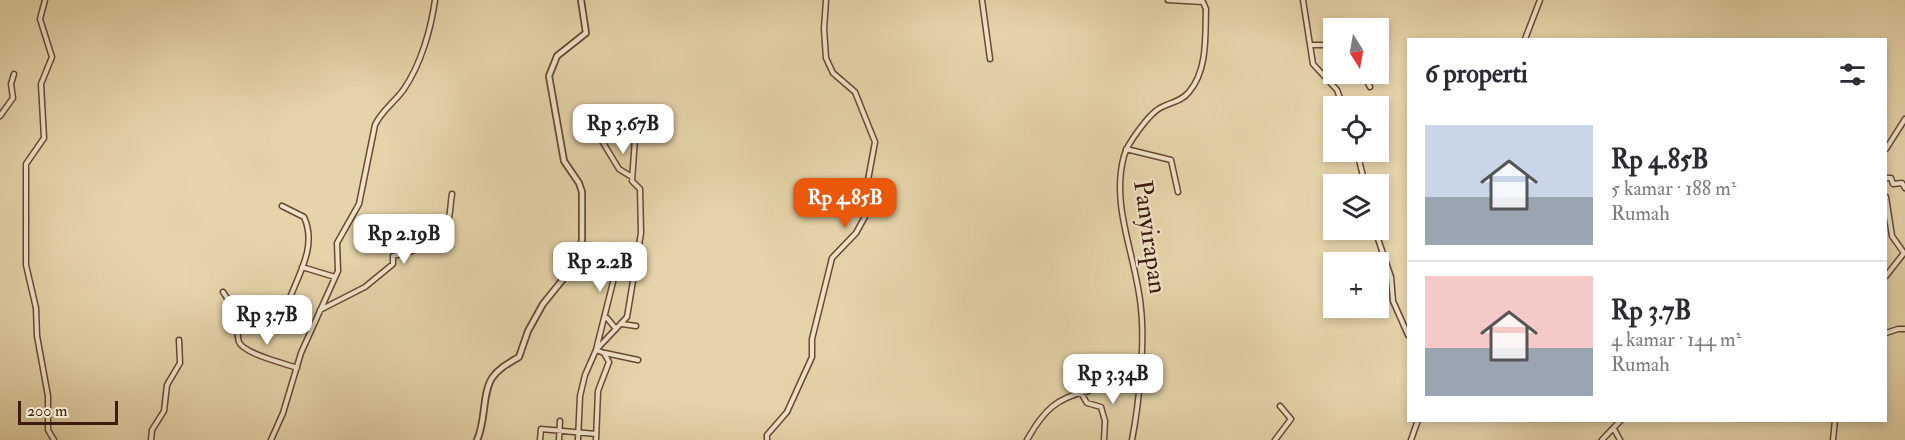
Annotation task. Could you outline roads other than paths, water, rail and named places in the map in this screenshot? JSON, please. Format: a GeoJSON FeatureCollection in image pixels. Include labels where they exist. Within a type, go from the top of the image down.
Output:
{"type":"FeatureCollection","features":[{"type":"Feature","properties":{"kind":"street"},"geometry":{"type":"LineString","coordinates":[[45,0],[40,19],[52,57],[41,84],[44,138],[26,168],[26,265],[36,308],[37,336],[48,396],[48,430],[54,440]]}},
{"type":"Feature","properties":{"kind":"street"},"geometry":{"type":"LineString","coordinates":[[272,440],[311,329],[335,277],[338,264],[337,243],[360,201],[375,125],[381,114],[403,91],[416,69],[435,0]]}},
{"type":"Feature","properties":{"kind":"street"},"geometry":{"type":"LineString","coordinates":[[477,440],[483,425],[491,379],[508,363],[519,357],[528,331],[543,304],[576,262],[582,240],[582,192],[579,183],[565,165],[549,81],[552,62],[586,33],[581,0]]}},
{"type":"Feature","properties":{"kind":"street"},"geometry":{"type":"LineString","coordinates":[[767,440],[767,435],[787,412],[812,357],[812,339],[832,258],[860,228],[867,213],[868,180],[875,142],[855,92],[833,74],[826,58],[826,0]]}},
{"type":"Feature","properties":{"kind":"street"},"geometry":{"type":"LineString","coordinates":[[982,0],[990,59]]}},
{"type":"Feature","properties":{"kind":"street","name":"Panyirapan"},"geometry":{"type":"LineString","coordinates":[[1132,440],[1142,311],[1121,205],[1121,171],[1126,149],[1157,109],[1177,102],[1189,93],[1202,66],[1204,4],[1200,1],[1167,0]]}},
{"type":"Feature","properties":{"kind":"street"},"geometry":{"type":"LineString","coordinates":[[1303,0],[1313,64],[1337,90],[1339,96]]}},
{"type":"Feature","properties":{"kind":"street"},"geometry":{"type":"LineString","coordinates":[[1525,38],[1540,0]]}},
{"type":"Feature","properties":{"kind":"street"},"geometry":{"type":"LineString","coordinates":[[1310,45],[1323,45]]}},
{"type":"Feature","properties":{"kind":"street"},"geometry":{"type":"LineString","coordinates":[[0,116],[13,98],[11,84],[14,74]]}},
{"type":"Feature","properties":{"kind":"street"},"geometry":{"type":"LineString","coordinates":[[1887,147],[1905,119]]}},
{"type":"Feature","properties":{"kind":"street"},"geometry":{"type":"LineString","coordinates":[[596,350],[627,317],[641,213],[640,189],[633,183],[632,177],[635,138]]}},
{"type":"Feature","properties":{"kind":"street"},"geometry":{"type":"LineString","coordinates":[[602,141],[619,169],[632,177]]}},
{"type":"Feature","properties":{"kind":"street"},"geometry":{"type":"LineString","coordinates":[[1126,149],[1171,160],[1178,192]]}},
{"type":"Feature","properties":{"kind":"street"},"geometry":{"type":"LineString","coordinates":[[1887,178],[1892,178],[1893,184],[1902,183],[1905,189]]}},
{"type":"Feature","properties":{"kind":"street"},"geometry":{"type":"LineString","coordinates":[[319,310],[365,287],[393,264],[393,256],[407,253],[439,235],[447,225],[452,194]]}},
{"type":"Feature","properties":{"kind":"street"},"geometry":{"type":"LineString","coordinates":[[1887,204],[1892,236],[1904,253],[1887,275]]}},
{"type":"Feature","properties":{"kind":"street"},"geometry":{"type":"LineString","coordinates":[[282,206],[304,217],[310,237],[302,267],[287,301],[283,319]]}},
{"type":"Feature","properties":{"kind":"street"},"geometry":{"type":"LineString","coordinates":[[1378,240],[1391,277],[1393,301],[1407,333]]}},
{"type":"Feature","properties":{"kind":"street"},"geometry":{"type":"LineString","coordinates":[[302,267],[335,277]]}},
{"type":"Feature","properties":{"kind":"street"},"geometry":{"type":"LineString","coordinates":[[578,440],[581,386],[607,316],[616,276],[634,274]]}},
{"type":"Feature","properties":{"kind":"street"},"geometry":{"type":"LineString","coordinates":[[223,292],[227,298],[311,329]]}},
{"type":"Feature","properties":{"kind":"street"},"geometry":{"type":"LineString","coordinates":[[607,316],[616,329]]}},
{"type":"Feature","properties":{"kind":"street"},"geometry":{"type":"LineString","coordinates":[[237,322],[239,340],[243,347],[259,356],[297,368]]}},
{"type":"Feature","properties":{"kind":"street"},"geometry":{"type":"LineString","coordinates":[[622,324],[636,326]]}},
{"type":"Feature","properties":{"kind":"street"},"geometry":{"type":"LineString","coordinates":[[1887,333],[1905,329]]}},
{"type":"Feature","properties":{"kind":"street"},"geometry":{"type":"LineString","coordinates":[[151,440],[152,430],[164,411],[167,385],[180,363],[179,340]]}},
{"type":"Feature","properties":{"kind":"street"},"geometry":{"type":"LineString","coordinates":[[596,350],[638,360]]}},
{"type":"Feature","properties":{"kind":"street"},"geometry":{"type":"LineString","coordinates":[[596,440],[598,391],[609,362],[604,353]]}},
{"type":"Feature","properties":{"kind":"street"},"geometry":{"type":"LineString","coordinates":[[1027,440],[1041,419],[1064,397],[1089,391]]}},
{"type":"Feature","properties":{"kind":"street"},"geometry":{"type":"LineString","coordinates":[[1081,393],[1087,403],[1101,407],[1104,412],[1104,440]]}},
{"type":"Feature","properties":{"kind":"street"},"geometry":{"type":"LineString","coordinates":[[1275,440],[1291,419],[1280,406]]}},
{"type":"Feature","properties":{"kind":"street"},"geometry":{"type":"LineString","coordinates":[[560,421],[560,440]]}},
{"type":"Feature","properties":{"kind":"street"},"geometry":{"type":"LineString","coordinates":[[1411,440],[1417,422]]}},
{"type":"Feature","properties":{"kind":"street"},"geometry":{"type":"LineString","coordinates":[[1602,440],[1619,422]]}},
{"type":"Feature","properties":{"kind":"street"},"geometry":{"type":"LineString","coordinates":[[1833,440],[1835,422]]}},
{"type":"Feature","properties":{"kind":"street"},"geometry":{"type":"LineString","coordinates":[[540,440],[541,429],[596,434]]}},
{"type":"Feature","properties":{"kind":"street"},"geometry":{"type":"LineString","coordinates":[[1614,429],[1620,440]]}}]}
